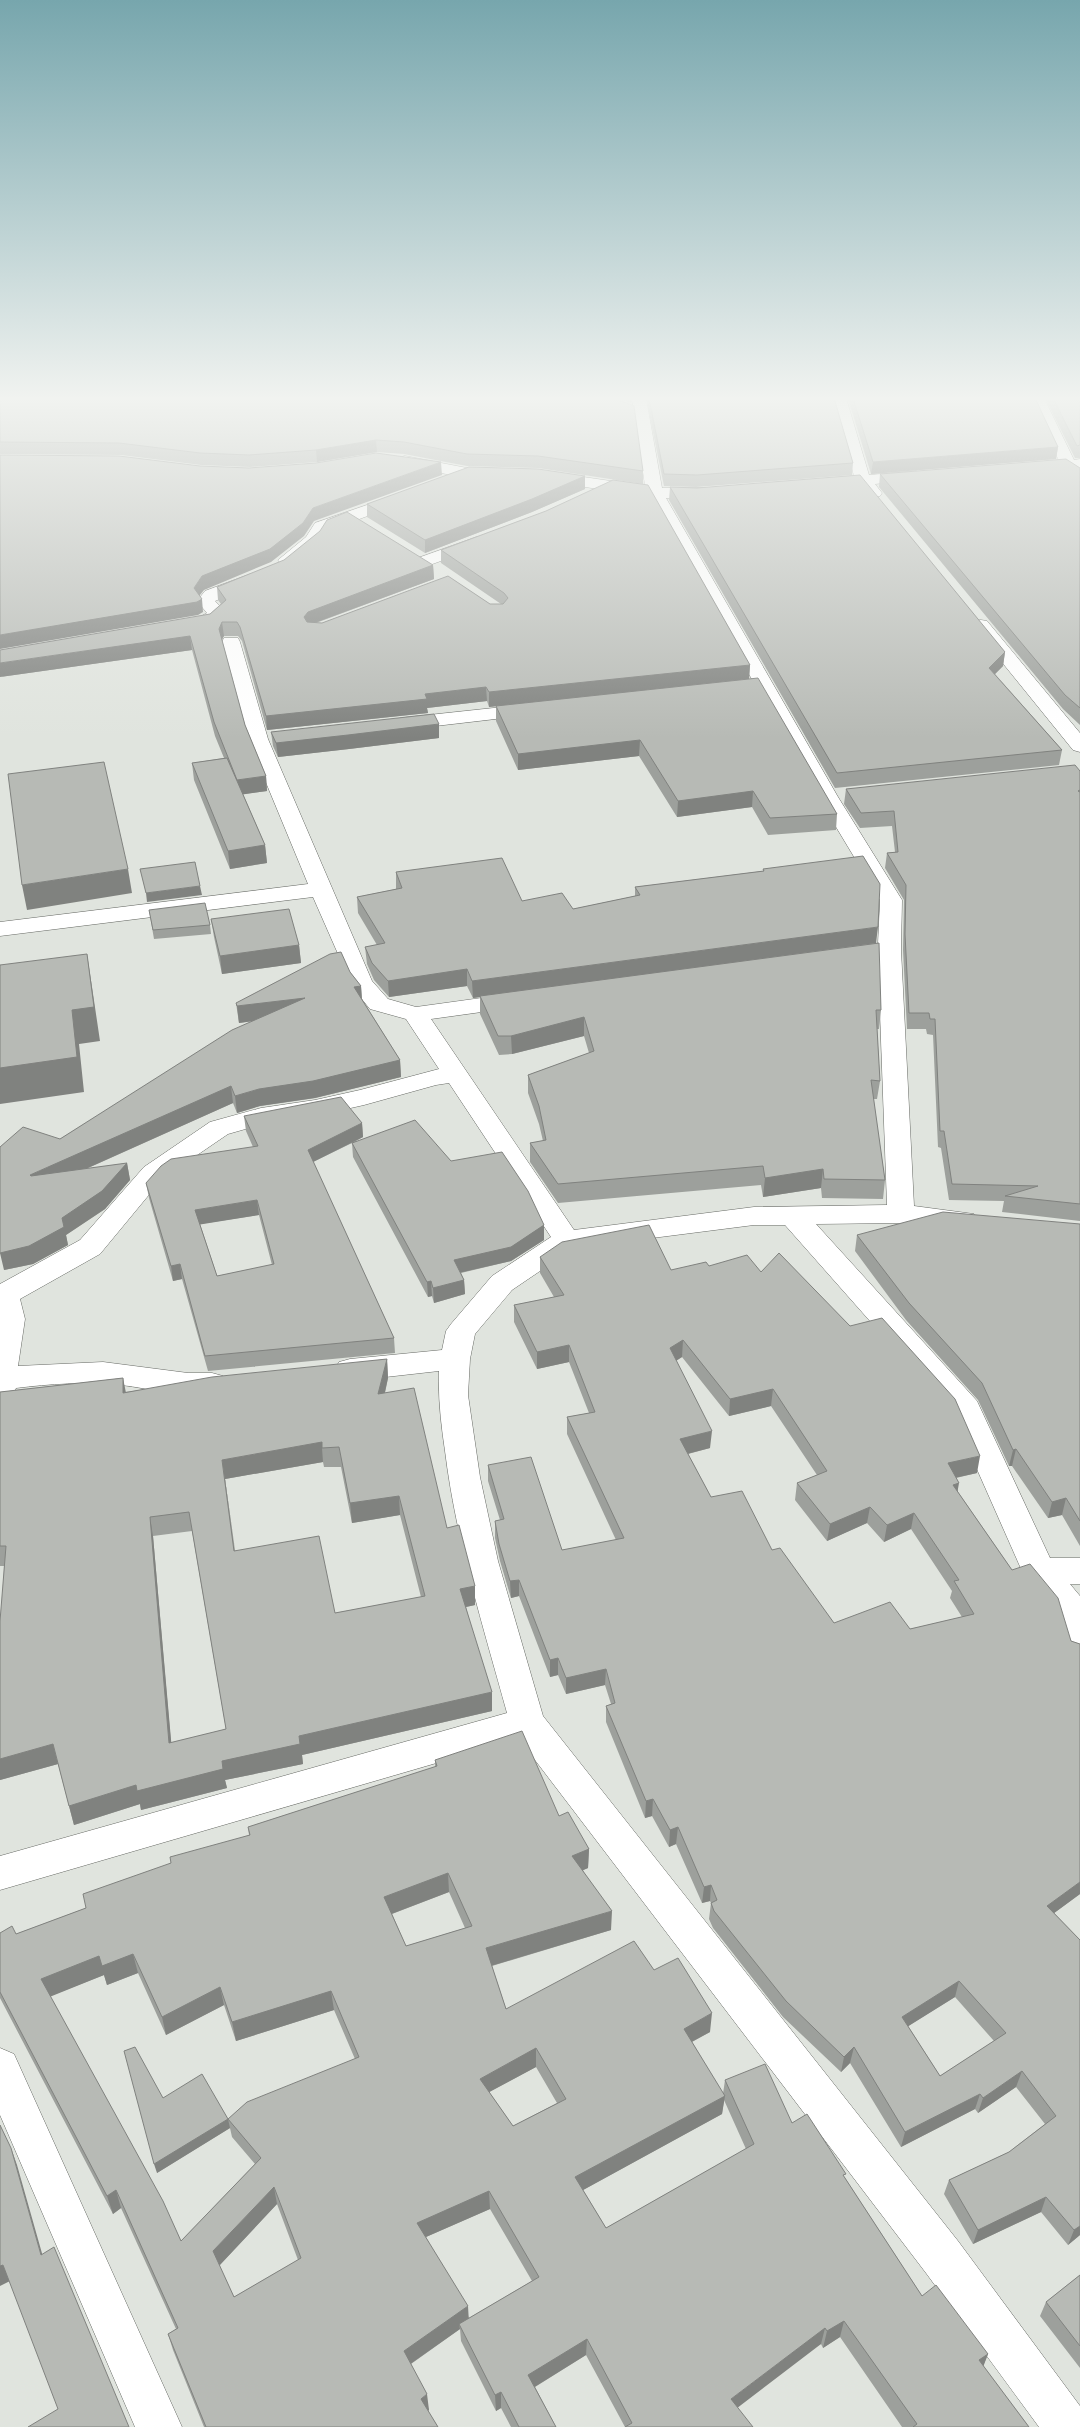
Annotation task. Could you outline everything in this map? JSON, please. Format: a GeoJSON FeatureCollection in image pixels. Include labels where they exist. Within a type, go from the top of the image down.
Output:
{"type":"FeatureCollection","features":[{"type":"Feature","properties":{"kind":"street"},"geometry":{"type":"LineString","coordinates":[[166,629],[205,622],[217,612],[206,601],[211,595],[278,568],[314,539],[315,533],[321,527],[366,511]]}},
{"type":"Feature","properties":{"kind":"street"},"geometry":{"type":"LineString","coordinates":[[664,511],[755,686],[838,796],[891,900],[889,950],[901,1214]]}},
{"type":"Feature","properties":{"kind":"street"},"geometry":{"type":"LineString","coordinates":[[351,517],[368,527]]}},
{"type":"Feature","properties":{"kind":"street"},"geometry":{"type":"LineString","coordinates":[[424,562],[495,535]]}},
{"type":"Feature","properties":{"kind":"street"},"geometry":{"type":"LineString","coordinates":[[408,552],[443,576]]}},
{"type":"Feature","properties":{"kind":"street"},"geometry":{"type":"LineString","coordinates":[[968,609],[1080,746]]}},
{"type":"Feature","properties":{"kind":"street"},"geometry":{"type":"LineString","coordinates":[[231,642],[268,738],[321,889],[361,984],[379,1004],[415,1014],[543,997]]}},
{"type":"Feature","properties":{"kind":"street"},"geometry":{"type":"LineString","coordinates":[[387,725],[546,708]]}},
{"type":"Feature","properties":{"kind":"street"},"geometry":{"type":"LineString","coordinates":[[0,929],[321,889]]}},
{"type":"Feature","properties":{"kind":"street"},"geometry":{"type":"LineString","coordinates":[[820,959],[889,950]]}},
{"type":"Feature","properties":{"kind":"street"},"geometry":{"type":"LineString","coordinates":[[415,1014],[567,1240]]}},
{"type":"Feature","properties":{"kind":"street"},"geometry":{"type":"LineString","coordinates":[[239,1382],[191,1386],[118,1374],[50,1372],[2,1385],[10,1319],[3,1295],[90,1247],[154,1173],[219,1128],[261,1116],[315,1108],[364,1097],[434,1077],[456,1074]]}},
{"type":"Feature","properties":{"kind":"street"},"geometry":{"type":"LineString","coordinates":[[990,1222],[901,1214],[754,1216],[567,1240],[502,1282],[461,1331],[455,1359],[453,1395],[464,1477],[482,1561],[527,1722],[942,2257],[1067,2427]]}},
{"type":"Feature","properties":{"kind":"street"},"geometry":{"type":"LineString","coordinates":[[792,1215],[966,1409],[1039,1571],[1074,1613],[1080,1647]]}},
{"type":"Feature","properties":{"kind":"street"},"geometry":{"type":"LineString","coordinates":[[326,1373],[455,1359]]}},
{"type":"Feature","properties":{"kind":"street"},"geometry":{"type":"LineString","coordinates":[[1039,1571],[1080,1570]]}},
{"type":"Feature","properties":{"kind":"street"},"geometry":{"type":"LineString","coordinates":[[0,1873],[527,1722]]}},
{"type":"Feature","properties":{"kind":"street"},"geometry":{"type":"LineString","coordinates":[[0,2068],[160,2427]]}},
{"type":"Feature","properties":{"kind":"building"},"geometry":{"type":"Polygon","coordinates":[[[0,511],[311,511],[303,523],[270,549],[202,576],[194,588],[202,599],[197,602],[0,635],[0,511]]]}},
{"type":"Feature","properties":{"kind":"building"},"geometry":{"type":"Polygon","coordinates":[[[379,511],[500,511],[425,540],[379,511]]]}},
{"type":"Feature","properties":{"kind":"building"},"geometry":{"type":"Polygon","coordinates":[[[545,511],[663,511],[750,665],[489,692],[486,687],[425,694],[427,699],[266,716],[240,627],[237,622],[222,622],[219,629],[245,725],[266,776],[237,780],[214,722],[190,636],[0,663],[0,650],[210,614],[226,600],[217,587],[284,560],[320,531],[327,520],[347,512],[433,565],[308,612],[304,617],[307,622],[322,623],[448,576],[490,604],[503,604],[508,598],[504,593],[441,550],[545,511]]]}},
{"type":"Feature","properties":{"kind":"building"},"geometry":{"type":"Polygon","coordinates":[[[684,511],[890,511],[1005,652],[989,668],[1062,750],[837,773],[684,511]]]}},
{"type":"Feature","properties":{"kind":"building"},"geometry":{"type":"Polygon","coordinates":[[[911,511],[1080,511],[1080,708],[1065,695],[911,511]]]}},
{"type":"Feature","properties":{"kind":"building"},"geometry":{"type":"Polygon","coordinates":[[[758,678],[837,814],[770,818],[753,791],[678,801],[640,740],[518,754],[496,706],[758,678]]]}},
{"type":"Feature","properties":{"kind":"building"},"geometry":{"type":"Polygon","coordinates":[[[434,714],[439,724],[276,743],[271,732],[434,714]]]}},
{"type":"Feature","properties":{"kind":"building"},"geometry":{"type":"Polygon","coordinates":[[[227,758],[265,845],[228,851],[192,763],[227,758]]]}},
{"type":"Feature","properties":{"kind":"building"},"geometry":{"type":"Polygon","coordinates":[[[104,762],[128,869],[22,885],[8,774],[104,762]]]}},
{"type":"Feature","properties":{"kind":"building"},"geometry":{"type":"Polygon","coordinates":[[[1075,765],[1080,771],[1080,790],[1078,791],[1080,792],[1080,1204],[1005,1196],[1038,1186],[952,1184],[944,1131],[940,1131],[935,1019],[930,1019],[929,1013],[909,1013],[905,934],[906,885],[887,853],[898,852],[894,811],[861,813],[846,789],[1075,765]]]}},
{"type":"Feature","properties":{"kind":"building"},"geometry":{"type":"Polygon","coordinates":[[[863,856],[880,884],[878,927],[472,981],[467,969],[388,981],[372,963],[365,947],[385,943],[357,897],[402,888],[396,872],[502,858],[522,901],[562,893],[573,909],[640,895],[635,887],[764,871],[763,869],[863,856]]]}},
{"type":"Feature","properties":{"kind":"building"},"geometry":{"type":"Polygon","coordinates":[[[195,862],[200,886],[146,893],[140,869],[195,862]]]}},
{"type":"Feature","properties":{"kind":"building"},"geometry":{"type":"Polygon","coordinates":[[[205,903],[210,925],[153,930],[149,910],[205,903]]]}},
{"type":"Feature","properties":{"kind":"building"},"geometry":{"type":"Polygon","coordinates":[[[289,909],[299,945],[220,956],[211,919],[289,909]]]}},
{"type":"Feature","properties":{"kind":"building"},"geometry":{"type":"Polygon","coordinates":[[[879,943],[881,1010],[876,1010],[880,1081],[871,1080],[885,1180],[824,1179],[823,1169],[765,1178],[763,1166],[558,1184],[530,1143],[546,1140],[539,1106],[528,1075],[594,1051],[584,1017],[511,1036],[498,1036],[480,996],[879,943]]]}},
{"type":"Feature","properties":{"kind":"building"},"geometry":{"type":"Polygon","coordinates":[[[341,952],[350,972],[361,986],[354,987],[400,1060],[313,1081],[259,1089],[235,1096],[231,1086],[30,1175],[127,1163],[102,1191],[62,1218],[64,1227],[29,1246],[0,1253],[0,1147],[23,1127],[60,1139],[232,1030],[305,998],[237,1006],[236,1003],[330,954],[341,952]]]}},
{"type":"Feature","properties":{"kind":"building"},"geometry":{"type":"Polygon","coordinates":[[[87,954],[94,1007],[72,1010],[77,1057],[0,1068],[0,965],[87,954]]]}},
{"type":"Feature","properties":{"kind":"building"},"geometry":{"type":"Polygon","coordinates":[[[341,1097],[362,1123],[308,1150],[394,1338],[205,1356],[180,1264],[171,1266],[146,1183],[161,1166],[171,1159],[258,1146],[244,1116],[341,1097]],[[257,1200],[195,1210],[217,1276],[274,1264],[257,1200]]]}},
{"type":"Feature","properties":{"kind":"building"},"geometry":{"type":"Polygon","coordinates":[[[415,1120],[451,1161],[502,1152],[528,1191],[544,1225],[511,1247],[454,1260],[464,1280],[433,1288],[431,1281],[427,1282],[352,1143],[415,1120]]]}},
{"type":"Feature","properties":{"kind":"building"},"geometry":{"type":"Polygon","coordinates":[[[943,1212],[1080,1224],[1080,1521],[1066,1498],[1052,1502],[1016,1449],[1013,1450],[982,1383],[909,1303],[857,1235],[943,1212]]]}},
{"type":"Feature","properties":{"kind":"building"},"geometry":{"type":"Polygon","coordinates":[[[649,1225],[671,1270],[706,1262],[709,1266],[747,1255],[761,1272],[779,1253],[850,1326],[882,1318],[955,1399],[980,1456],[948,1463],[959,1483],[953,1485],[1012,1570],[1030,1564],[1058,1598],[1071,1641],[1080,1644],[1080,1882],[1047,1906],[1080,1940],[1080,2226],[1074,2230],[1046,2197],[978,2230],[949,2180],[1009,2152],[1056,2116],[1022,2071],[983,2098],[980,2094],[905,2132],[854,2047],[844,2057],[786,2001],[714,1911],[711,1903],[717,1900],[711,1885],[704,1887],[678,1827],[670,1830],[653,1799],[646,1801],[606,1706],[615,1703],[606,1669],[566,1678],[558,1658],[550,1660],[519,1580],[510,1581],[499,1544],[495,1521],[504,1519],[488,1465],[531,1457],[562,1550],[624,1538],[567,1417],[595,1412],[569,1345],[537,1352],[514,1305],[564,1295],[540,1257],[562,1242],[649,1225]],[[683,1340],[670,1348],[712,1431],[680,1439],[711,1497],[742,1491],[772,1550],[780,1548],[834,1623],[890,1602],[910,1629],[974,1614],[954,1581],[959,1580],[914,1513],[887,1525],[870,1507],[830,1524],[797,1483],[827,1471],[773,1389],[730,1399],[683,1340]],[[959,1981],[902,2017],[940,2076],[1006,2033],[959,1981]]]}},
{"type":"Feature","properties":{"kind":"building"},"geometry":{"type":"Polygon","coordinates":[[[387,1359],[378,1394],[414,1388],[447,1528],[459,1525],[475,1586],[460,1589],[492,1692],[299,1736],[300,1744],[222,1761],[223,1769],[137,1791],[136,1785],[69,1806],[53,1744],[0,1759],[0,1621],[6,1546],[0,1546],[0,1392],[123,1378],[123,1393],[212,1377],[387,1359]],[[322,1442],[222,1460],[234,1551],[319,1536],[335,1613],[425,1596],[399,1496],[350,1503],[339,1447],[322,1448],[322,1442]],[[189,1512],[150,1517],[169,1743],[226,1729],[189,1512]]]}},
{"type":"Feature","properties":{"kind":"building"},"geometry":{"type":"Polygon","coordinates":[[[522,1731],[559,1816],[568,1812],[589,1849],[572,1856],[612,1911],[486,1948],[506,2009],[634,1941],[654,1970],[678,1958],[712,2013],[684,2029],[725,2096],[575,2177],[606,2228],[754,2144],[725,2080],[765,2064],[792,2123],[807,2114],[846,2174],[843,2175],[922,2296],[936,2285],[988,2354],[979,2360],[1029,2427],[913,2427],[917,2424],[844,2321],[827,2331],[825,2328],[731,2399],[753,2427],[625,2427],[632,2423],[587,2339],[528,2375],[556,2427],[519,2427],[501,2392],[495,2395],[459,2324],[539,2277],[489,2191],[417,2223],[468,2306],[404,2351],[427,2394],[421,2399],[438,2427],[206,2427],[168,2334],[178,2328],[116,2190],[107,2196],[0,1992],[0,1933],[12,1926],[16,1934],[86,1908],[83,1894],[171,1863],[170,1857],[250,1835],[248,1827],[437,1766],[435,1760],[522,1731]],[[448,1873],[384,1897],[406,1946],[472,1926],[448,1873]],[[133,1954],[102,1966],[99,1956],[41,1979],[163,2201],[181,2241],[261,2158],[228,2119],[247,2102],[359,2057],[331,1991],[232,2022],[220,1987],[162,2017],[133,1954]],[[536,2048],[480,2079],[513,2126],[566,2099],[536,2048]],[[274,2187],[213,2251],[234,2297],[301,2258],[274,2187]]]}},
{"type":"Feature","properties":{"kind":"building"},"geometry":{"type":"Polygon","coordinates":[[[135,2047],[163,2098],[202,2074],[228,2119],[154,2164],[124,2051],[135,2047]]]}},
{"type":"Feature","properties":{"kind":"building"},"geometry":{"type":"Polygon","coordinates":[[[0,2125],[11,2148],[41,2255],[54,2247],[129,2427],[28,2427],[58,2409],[3,2265],[0,2266],[0,2125]]]}},
{"type":"Feature","properties":{"kind":"building"},"geometry":{"type":"Polygon","coordinates":[[[1080,2275],[1080,2346],[1046,2302],[1080,2275]]]}}]}
